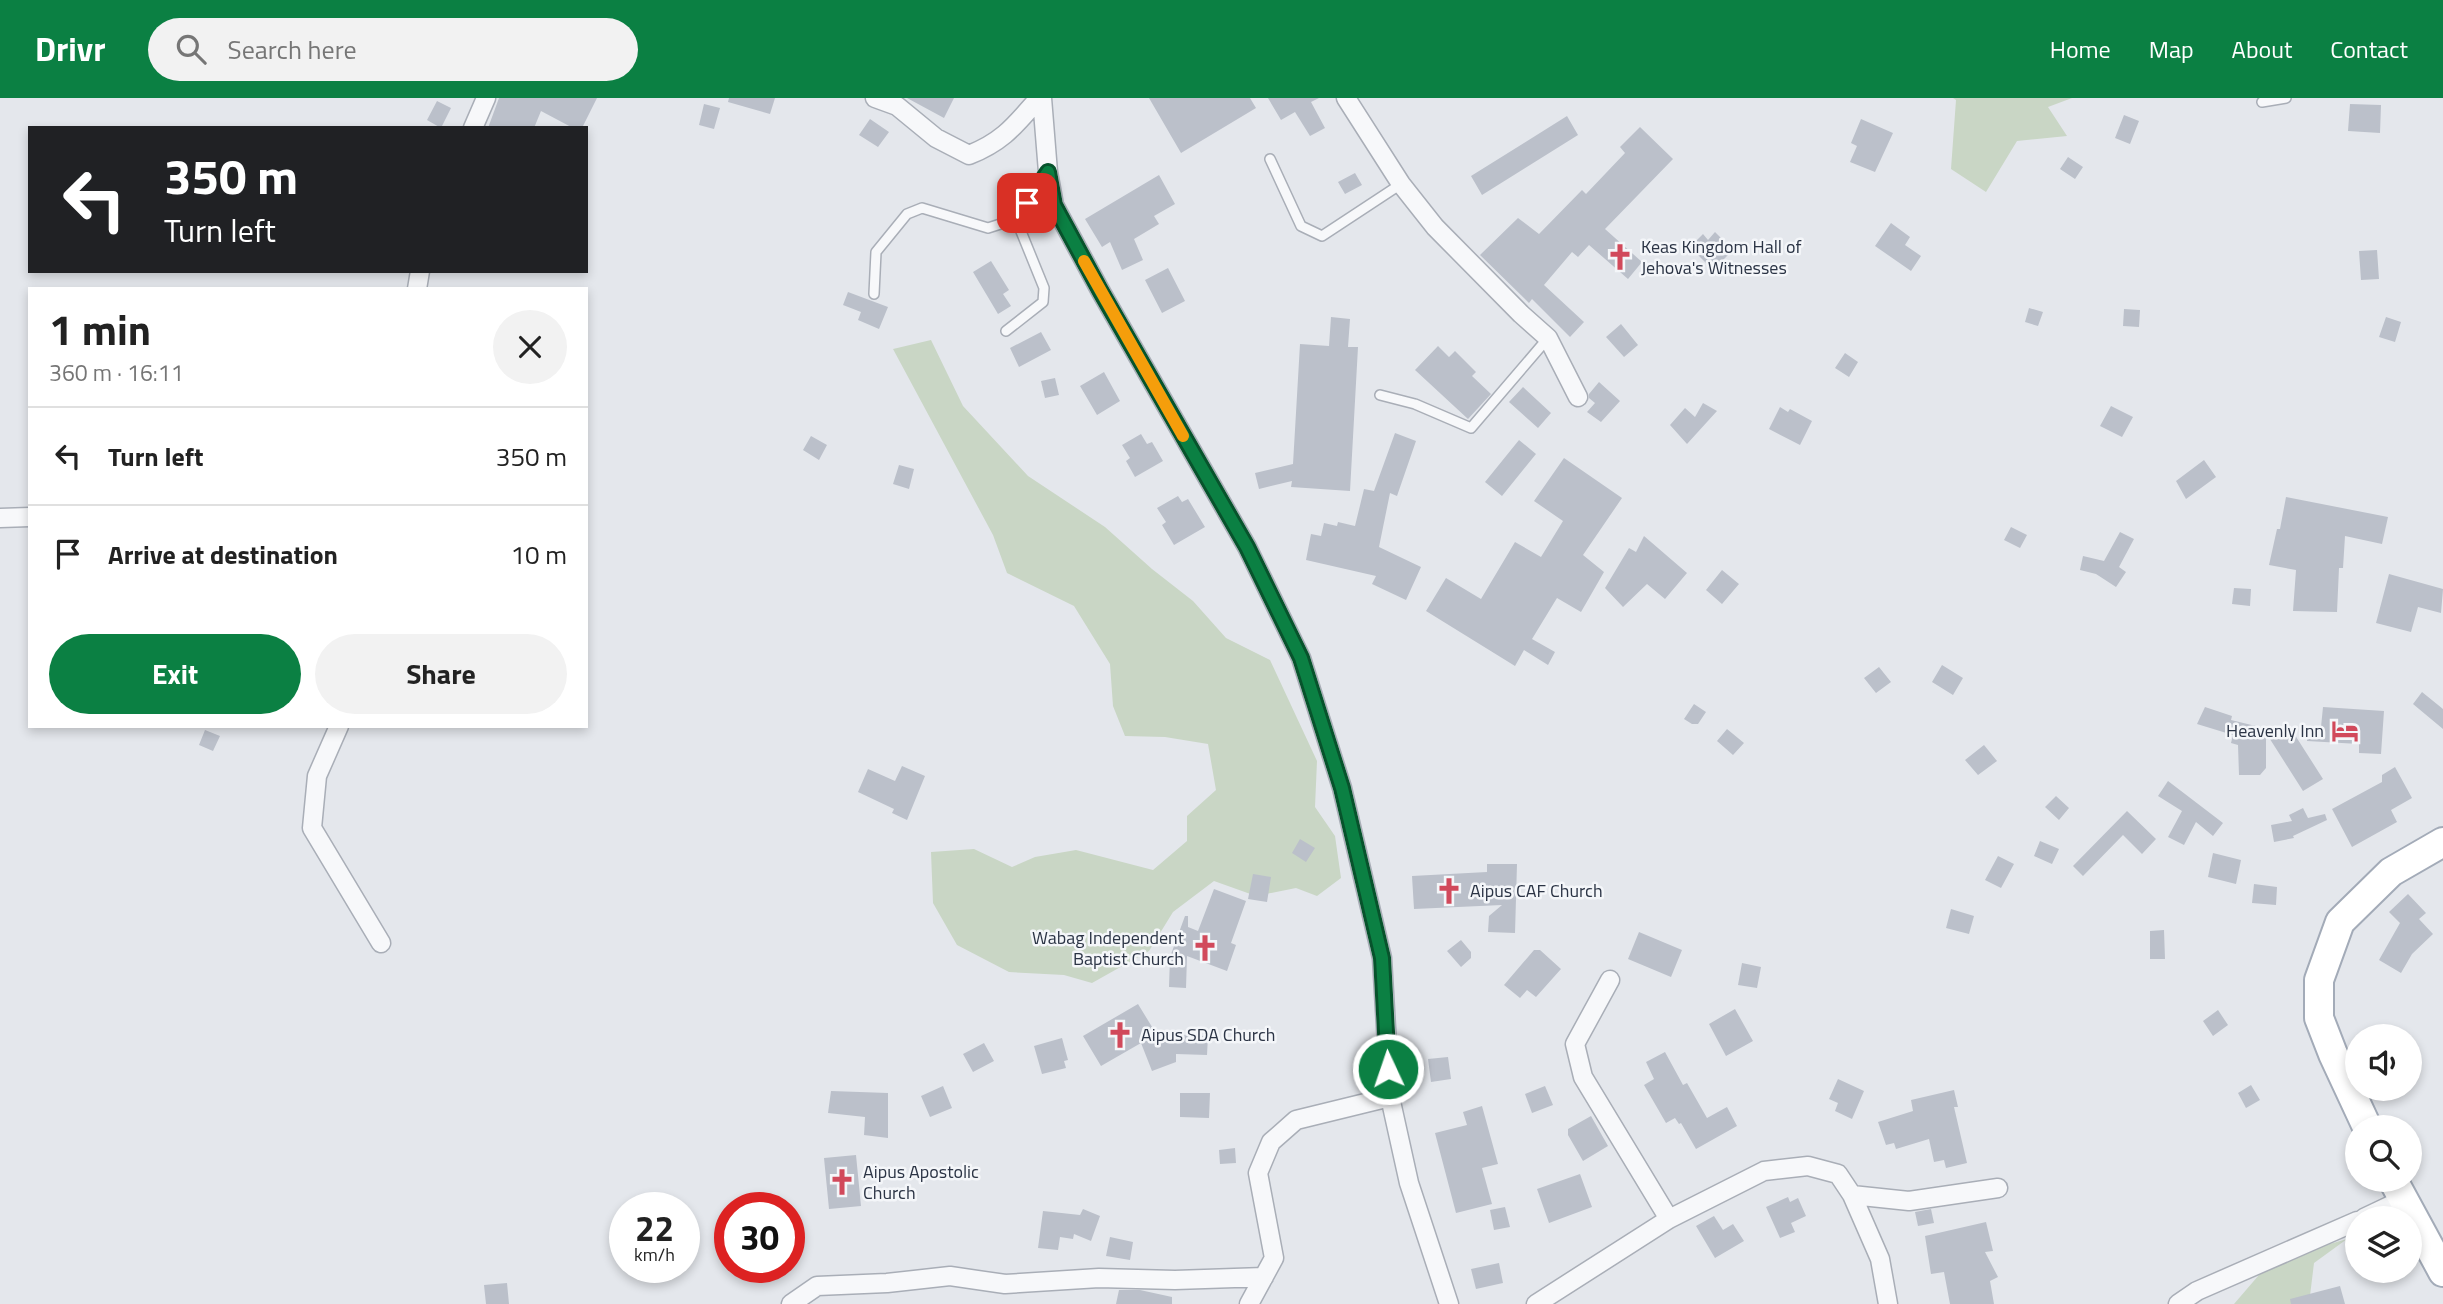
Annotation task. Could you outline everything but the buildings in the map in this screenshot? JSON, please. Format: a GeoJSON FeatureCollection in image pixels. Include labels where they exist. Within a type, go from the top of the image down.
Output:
{"type":"FeatureCollection","features":[{"type":"Feature","properties":{"kind":"main road"},"geometry":{"type":"LineString","coordinates":[[2361,1115],[2319,1018],[2319,980],[2340,922],[2391,872],[2443,842]]}},
{"type":"Feature","properties":{"kind":"main road"},"geometry":{"type":"LineString","coordinates":[[2401,1192],[2443,1272]]}},
{"type":"Feature","properties":{"kind":"street"},"geometry":{"type":"LineString","coordinates":[[474,126],[486,98]]}},
{"type":"Feature","properties":{"kind":"street"},"geometry":{"type":"LineString","coordinates":[[875,98],[897,106],[936,138],[968,155],[990,146],[1012,129],[1041,98]]}},
{"type":"Feature","properties":{"kind":"street"},"geometry":{"type":"LineString","coordinates":[[1041,98],[1054,205],[1247,547],[1301,658],[1342,788],[1382,958],[1390,1097],[1409,1183],[1449,1304]]}},
{"type":"Feature","properties":{"kind":"street"},"geometry":{"type":"LineString","coordinates":[[1346,98],[1401,184],[1434,227],[1548,338],[1577,397]]}},
{"type":"Feature","properties":{"kind":"street"},"geometry":{"type":"LineString","coordinates":[[0,518],[28,517]]}},
{"type":"Feature","properties":{"kind":"street"},"geometry":{"type":"LineString","coordinates":[[338,728],[317,776],[312,828],[381,943]]}},
{"type":"Feature","properties":{"kind":"street"},"geometry":{"type":"LineString","coordinates":[[1610,980],[1575,1044],[1580,1066],[1583,1077],[1669,1219]]}},
{"type":"Feature","properties":{"kind":"street"},"geometry":{"type":"LineString","coordinates":[[1249,1304],[1274,1258],[1258,1172],[1271,1142],[1296,1120],[1390,1097]]}},
{"type":"Feature","properties":{"kind":"street"},"geometry":{"type":"LineString","coordinates":[[1536,1304],[1669,1219],[1764,1171],[1808,1166],[1838,1174],[1852,1195],[1880,1259],[1888,1304]]}},
{"type":"Feature","properties":{"kind":"street"},"geometry":{"type":"LineString","coordinates":[[1852,1195],[1909,1201],[1998,1188]]}},
{"type":"Feature","properties":{"kind":"street"},"geometry":{"type":"LineString","coordinates":[[2378,1206],[2395,1192]]}},
{"type":"Feature","properties":{"kind":"street"},"geometry":{"type":"LineString","coordinates":[[2178,1304],[2197,1292],[2345,1226]]}},
{"type":"Feature","properties":{"kind":"street"},"geometry":{"type":"LineString","coordinates":[[791,1304],[817,1286],[887,1283],[950,1276],[1005,1284],[1099,1278],[1175,1280],[1264,1277]]}},
{"type":"Feature","properties":{"kind":"lane"},"geometry":{"type":"LineString","coordinates":[[2262,102],[2286,98]]}},
{"type":"Feature","properties":{"kind":"lane"},"geometry":{"type":"LineString","coordinates":[[1270,159],[1301,226],[1322,236],[1401,184]]}},
{"type":"Feature","properties":{"kind":"lane"},"geometry":{"type":"LineString","coordinates":[[874,294],[876,252],[907,214],[922,208],[988,229],[1016,219],[1048,172]]}},
{"type":"Feature","properties":{"kind":"lane"},"geometry":{"type":"LineString","coordinates":[[1006,331],[1043,302],[1044,288],[1016,219]]}},
{"type":"Feature","properties":{"kind":"lane"},"geometry":{"type":"LineString","coordinates":[[1380,395],[1415,404],[1471,428],[1548,338]]}},
{"type":"Feature","properties":{"kind":"green space"},"geometry":{"type":"Polygon","coordinates":[[[1953,98],[2072,98],[2048,107],[2067,136],[2017,141],[1986,192],[1951,169],[1956,100],[1953,98]]]}},
{"type":"Feature","properties":{"kind":"green space"},"geometry":{"type":"Polygon","coordinates":[[[931,340],[963,406],[1028,476],[1105,527],[1193,601],[1226,638],[1270,660],[1317,761],[1315,807],[1335,836],[1341,878],[1317,896],[1296,888],[1256,896],[1214,881],[1173,912],[1149,951],[1092,983],[1064,975],[1009,972],[957,945],[933,903],[931,852],[974,849],[1012,867],[1035,857],[1076,850],[1153,870],[1187,841],[1187,816],[1216,790],[1208,744],[1165,737],[1125,736],[1113,706],[1110,664],[1074,606],[1007,573],[993,535],[893,349],[931,340]]]}},
{"type":"Feature","properties":{"kind":"green space"},"geometry":{"type":"Polygon","coordinates":[[[2345,1240],[2314,1263],[2309,1304],[2234,1304],[2271,1261],[2345,1240]]]}},
{"type":"Feature","properties":{"kind":"slow traffic"},"geometry":{"type":"LineString","coordinates":[[1084,261],[1183,436]]}},
{"type":"Feature","properties":{"kind":"place","name":"Keas Kingdom Hall of Jehova's Witnesses"},"geometry":{"type":"Point","coordinates":[1620,257]}},
{"type":"Feature","properties":{"kind":"place","name":"Heavenly Inn"},"geometry":{"type":"Point","coordinates":[2345,731]}},
{"type":"Feature","properties":{"kind":"place","name":"Aipus CAF Church"},"geometry":{"type":"Point","coordinates":[1449,891]}},
{"type":"Feature","properties":{"kind":"place","name":"Wabag Independent Baptist Church"},"geometry":{"type":"Point","coordinates":[1205,948]}},
{"type":"Feature","properties":{"kind":"place","name":"Aipus SDA Church"},"geometry":{"type":"Point","coordinates":[1120,1035]}},
{"type":"Feature","properties":{"kind":"place","name":"Aipus Apostolic Church"},"geometry":{"type":"Point","coordinates":[842,1182]}},
{"type":"Feature","properties":{"kind":"route"},"geometry":{"type":"LineString","coordinates":[[1027,203],[1048,172],[1054,205],[1247,547],[1301,658],[1342,788],[1382,958],[1388,1069]]}}]}
